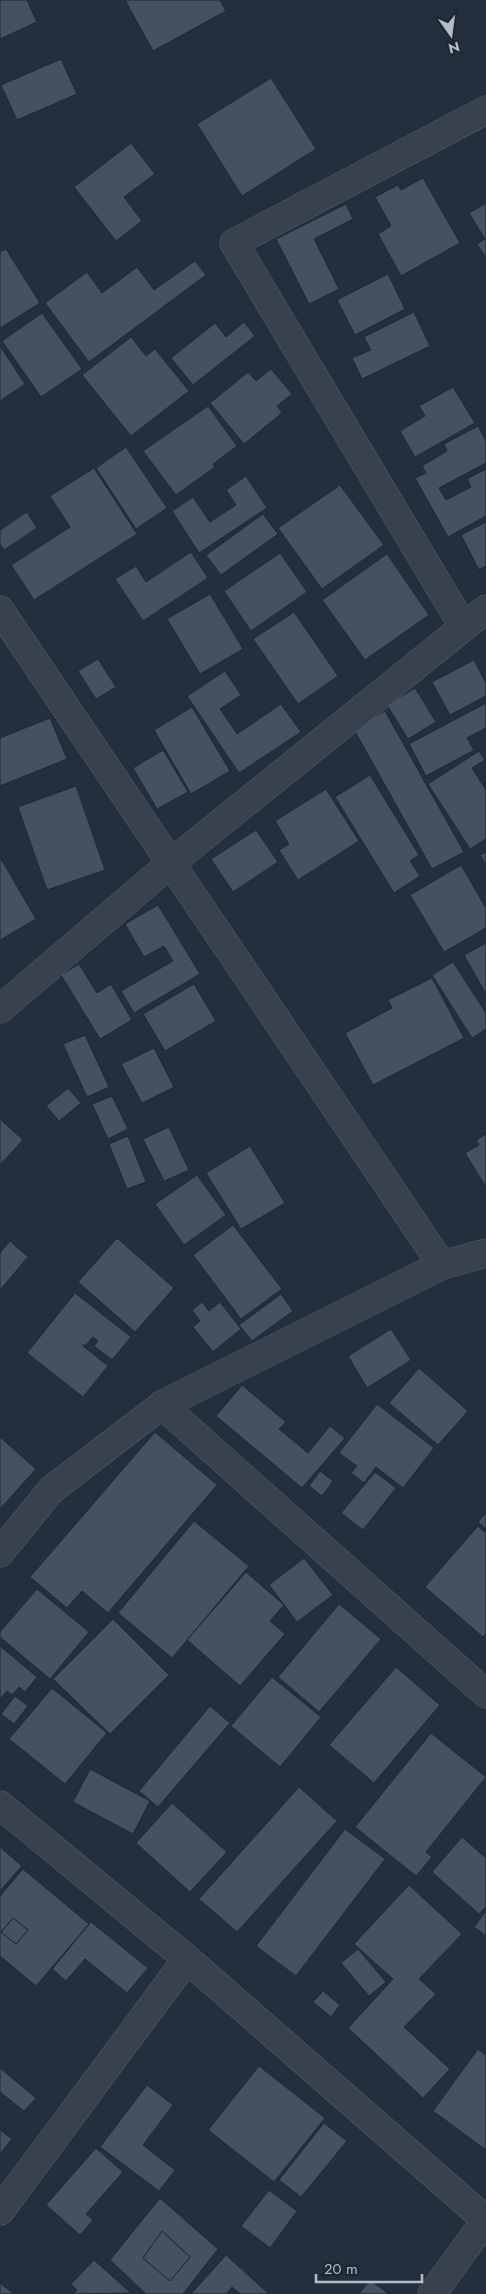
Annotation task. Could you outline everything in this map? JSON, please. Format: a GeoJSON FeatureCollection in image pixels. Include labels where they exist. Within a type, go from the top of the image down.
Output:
{"type":"FeatureCollection","features":[{"type":"Feature","properties":{"kind":"street"},"geometry":{"type":"LineString","coordinates":[[463,626],[234,243],[486,110]]}},
{"type":"Feature","properties":{"kind":"street"},"geometry":{"type":"LineString","coordinates":[[0,1009],[171,863],[486,609]]}},
{"type":"Feature","properties":{"kind":"street"},"geometry":{"type":"LineString","coordinates":[[0,610],[442,1265]]}},
{"type":"Feature","properties":{"kind":"street"},"geometry":{"type":"LineString","coordinates":[[0,1553],[51,1490],[162,1404],[442,1265],[486,1253]]}},
{"type":"Feature","properties":{"kind":"street"},"geometry":{"type":"LineString","coordinates":[[162,1404],[486,1694]]}},
{"type":"Feature","properties":{"kind":"street"},"geometry":{"type":"LineString","coordinates":[[0,1805],[187,1959],[486,2220],[432,2294]]}},
{"type":"Feature","properties":{"kind":"street"},"geometry":{"type":"LineString","coordinates":[[0,2211],[187,1959]]}},
{"type":"Feature","properties":{"kind":"building"},"geometry":{"type":"Polygon","coordinates":[[[0,0],[27,0],[37,22],[0,39],[0,0]]]}},
{"type":"Feature","properties":{"kind":"building"},"geometry":{"type":"Polygon","coordinates":[[[125,0],[220,0],[226,11],[153,51],[125,0]]]}},
{"type":"Feature","properties":{"kind":"building"},"geometry":{"type":"Polygon","coordinates":[[[61,59],[77,94],[17,120],[1,85],[61,59]]]}},
{"type":"Feature","properties":{"kind":"building"},"geometry":{"type":"Polygon","coordinates":[[[271,78],[316,149],[242,196],[197,124],[271,78]]]}},
{"type":"Feature","properties":{"kind":"building"},"geometry":{"type":"Polygon","coordinates":[[[131,143],[155,174],[124,197],[142,221],[116,241],[74,187],[131,143]]]}},
{"type":"Feature","properties":{"kind":"building"},"geometry":{"type":"Polygon","coordinates":[[[423,178],[460,243],[401,276],[378,234],[391,226],[375,197],[398,185],[401,190],[423,178]]]}},
{"type":"Feature","properties":{"kind":"building"},"geometry":{"type":"Polygon","coordinates":[[[486,203],[486,258],[477,244],[485,239],[469,213],[486,203]]]}},
{"type":"Feature","properties":{"kind":"building"},"geometry":{"type":"Polygon","coordinates":[[[346,204],[353,219],[314,239],[339,289],[309,304],[276,239],[346,204]]]}},
{"type":"Feature","properties":{"kind":"building"},"geometry":{"type":"Polygon","coordinates":[[[6,249],[40,303],[0,328],[0,252],[6,249]]]}},
{"type":"Feature","properties":{"kind":"building"},"geometry":{"type":"Polygon","coordinates":[[[195,261],[206,275],[89,362],[45,303],[87,272],[102,293],[137,267],[154,290],[195,261]]]}},
{"type":"Feature","properties":{"kind":"building"},"geometry":{"type":"Polygon","coordinates":[[[388,274],[405,309],[355,335],[337,300],[388,274]]]}},
{"type":"Feature","properties":{"kind":"building"},"geometry":{"type":"Polygon","coordinates":[[[414,312],[430,346],[362,379],[352,358],[371,350],[364,337],[414,312]]]}},
{"type":"Feature","properties":{"kind":"building"},"geometry":{"type":"Polygon","coordinates":[[[42,313],[82,369],[41,397],[2,341],[42,313]]]}},
{"type":"Feature","properties":{"kind":"building"},"geometry":{"type":"Polygon","coordinates":[[[244,322],[255,336],[193,385],[171,358],[215,323],[226,337],[244,322]]]}},
{"type":"Feature","properties":{"kind":"building"},"geometry":{"type":"Polygon","coordinates":[[[131,337],[146,356],[155,349],[189,391],[131,436],[82,375],[131,337]]]}},
{"type":"Feature","properties":{"kind":"building"},"geometry":{"type":"Polygon","coordinates":[[[0,346],[25,384],[0,401],[0,346]]]}},
{"type":"Feature","properties":{"kind":"building"},"geometry":{"type":"Polygon","coordinates":[[[271,369],[292,394],[277,406],[282,413],[244,444],[210,403],[248,372],[256,381],[271,369]]]}},
{"type":"Feature","properties":{"kind":"building"},"geometry":{"type":"Polygon","coordinates":[[[453,387],[475,423],[415,457],[400,431],[425,416],[419,406],[453,387]]]}},
{"type":"Feature","properties":{"kind":"building"},"geometry":{"type":"Polygon","coordinates":[[[208,406],[237,446],[213,464],[215,467],[176,495],[143,451],[208,406]]]}},
{"type":"Feature","properties":{"kind":"building"},"geometry":{"type":"Polygon","coordinates":[[[478,426],[486,441],[486,463],[439,488],[446,500],[471,487],[467,479],[486,469],[486,516],[448,537],[415,478],[426,473],[422,466],[447,451],[444,444],[478,426]]]}},
{"type":"Feature","properties":{"kind":"building"},"geometry":{"type":"Polygon","coordinates":[[[126,447],[167,508],[136,529],[96,468],[126,447]]]}},
{"type":"Feature","properties":{"kind":"building"},"geometry":{"type":"Polygon","coordinates":[[[94,468],[137,534],[34,600],[11,565],[70,527],[50,496],[94,468]]]}},
{"type":"Feature","properties":{"kind":"building"},"geometry":{"type":"Polygon","coordinates":[[[246,476],[267,508],[199,553],[172,511],[193,497],[210,522],[236,505],[226,490],[246,476]]]}},
{"type":"Feature","properties":{"kind":"building"},"geometry":{"type":"Polygon","coordinates":[[[340,485],[384,545],[322,589],[278,528],[340,485]]]}},
{"type":"Feature","properties":{"kind":"building"},"geometry":{"type":"Polygon","coordinates":[[[27,512],[37,528],[4,550],[0,544],[0,530],[27,512]]]}},
{"type":"Feature","properties":{"kind":"building"},"geometry":{"type":"Polygon","coordinates":[[[263,514],[278,534],[221,575],[206,555],[263,514]]]}},
{"type":"Feature","properties":{"kind":"building"},"geometry":{"type":"Polygon","coordinates":[[[486,522],[486,566],[479,570],[461,535],[486,522]]]}},
{"type":"Feature","properties":{"kind":"building"},"geometry":{"type":"Polygon","coordinates":[[[191,552],[208,578],[143,621],[115,579],[136,566],[146,582],[191,552]]]}},
{"type":"Feature","properties":{"kind":"building"},"geometry":{"type":"Polygon","coordinates":[[[280,553],[307,592],[251,631],[224,591],[280,553]]]}},
{"type":"Feature","properties":{"kind":"building"},"geometry":{"type":"Polygon","coordinates":[[[387,554],[429,615],[365,660],[322,600],[387,554]]]}},
{"type":"Feature","properties":{"kind":"building"},"geometry":{"type":"Polygon","coordinates":[[[210,594],[243,649],[200,674],[167,619],[210,594]]]}},
{"type":"Feature","properties":{"kind":"building"},"geometry":{"type":"Polygon","coordinates":[[[294,612],[338,676],[298,704],[253,639],[294,612]]]}},
{"type":"Feature","properties":{"kind":"building"},"geometry":{"type":"Polygon","coordinates":[[[98,659],[116,687],[96,699],[78,671],[98,659]]]}},
{"type":"Feature","properties":{"kind":"building"},"geometry":{"type":"Polygon","coordinates":[[[474,660],[486,683],[486,696],[450,715],[432,682],[474,660]]]}},
{"type":"Feature","properties":{"kind":"building"},"geometry":{"type":"Polygon","coordinates":[[[225,671],[241,695],[220,709],[237,734],[281,704],[301,732],[239,773],[187,696],[225,671]]]}},
{"type":"Feature","properties":{"kind":"building"},"geometry":{"type":"Polygon","coordinates":[[[415,688],[436,722],[408,739],[387,705],[415,688]]]}},
{"type":"Feature","properties":{"kind":"building"},"geometry":{"type":"Polygon","coordinates":[[[486,703],[486,728],[467,738],[474,750],[426,776],[409,744],[486,703]]]}},
{"type":"Feature","properties":{"kind":"building"},"geometry":{"type":"Polygon","coordinates":[[[192,707],[230,771],[191,794],[154,730],[192,707]]]}},
{"type":"Feature","properties":{"kind":"building"},"geometry":{"type":"Polygon","coordinates":[[[385,711],[464,852],[432,869],[353,728],[385,711]]]}},
{"type":"Feature","properties":{"kind":"building"},"geometry":{"type":"Polygon","coordinates":[[[50,718],[67,759],[0,786],[0,738],[50,718]]]}},
{"type":"Feature","properties":{"kind":"building"},"geometry":{"type":"Polygon","coordinates":[[[163,750],[188,792],[157,809],[133,768],[163,750]]]}},
{"type":"Feature","properties":{"kind":"building"},"geometry":{"type":"Polygon","coordinates":[[[479,751],[485,760],[472,768],[486,790],[486,839],[470,849],[428,784],[479,751]]]}},
{"type":"Feature","properties":{"kind":"building"},"geometry":{"type":"Polygon","coordinates":[[[370,775],[419,855],[410,861],[420,876],[394,893],[335,797],[370,775]]]}},
{"type":"Feature","properties":{"kind":"building"},"geometry":{"type":"Polygon","coordinates":[[[76,786],[105,870],[47,890],[18,807],[76,786]]]}},
{"type":"Feature","properties":{"kind":"building"},"geometry":{"type":"Polygon","coordinates":[[[326,789],[359,841],[298,880],[279,850],[289,844],[275,821],[326,789]]]}},
{"type":"Feature","properties":{"kind":"building"},"geometry":{"type":"Polygon","coordinates":[[[256,830],[278,862],[233,892],[211,859],[256,830]]]}},
{"type":"Feature","properties":{"kind":"building"},"geometry":{"type":"Polygon","coordinates":[[[486,852],[486,865],[480,855],[486,852]]]}},
{"type":"Feature","properties":{"kind":"building"},"geometry":{"type":"Polygon","coordinates":[[[0,857],[36,919],[0,940],[0,857]]]}},
{"type":"Feature","properties":{"kind":"building"},"geometry":{"type":"Polygon","coordinates":[[[461,865],[486,908],[486,928],[444,952],[410,895],[461,865]]]}},
{"type":"Feature","properties":{"kind":"building"},"geometry":{"type":"Polygon","coordinates":[[[158,905],[200,974],[134,1013],[121,991],[173,961],[164,946],[144,957],[125,924],[158,905]]]}},
{"type":"Feature","properties":{"kind":"building"},"geometry":{"type":"Polygon","coordinates":[[[486,943],[486,994],[464,955],[486,943]]]}},
{"type":"Feature","properties":{"kind":"building"},"geometry":{"type":"Polygon","coordinates":[[[453,962],[486,1013],[486,1029],[472,1038],[432,975],[453,962]]]}},
{"type":"Feature","properties":{"kind":"building"},"geometry":{"type":"Polygon","coordinates":[[[79,964],[97,993],[111,984],[132,1020],[100,1039],[61,975],[79,964]]]}},
{"type":"Feature","properties":{"kind":"building"},"geometry":{"type":"Polygon","coordinates":[[[432,978],[464,1038],[373,1085],[345,1033],[392,1008],[388,1000],[432,978]]]}},
{"type":"Feature","properties":{"kind":"building"},"geometry":{"type":"Polygon","coordinates":[[[194,984],[216,1021],[165,1051],[143,1014],[194,984]]]}},
{"type":"Feature","properties":{"kind":"building"},"geometry":{"type":"Polygon","coordinates":[[[85,1035],[109,1087],[87,1097],[63,1044],[85,1035]]]}},
{"type":"Feature","properties":{"kind":"building"},"geometry":{"type":"Polygon","coordinates":[[[154,1048],[174,1087],[142,1103],[121,1064],[154,1048]]]}},
{"type":"Feature","properties":{"kind":"building"},"geometry":{"type":"Polygon","coordinates":[[[68,1088],[81,1103],[59,1121],[46,1106],[68,1088]]]}},
{"type":"Feature","properties":{"kind":"building"},"geometry":{"type":"Polygon","coordinates":[[[112,1096],[128,1129],[108,1139],[92,1104],[112,1096]]]}},
{"type":"Feature","properties":{"kind":"building"},"geometry":{"type":"Polygon","coordinates":[[[0,1119],[23,1140],[0,1165],[0,1119]]]}},
{"type":"Feature","properties":{"kind":"building"},"geometry":{"type":"Polygon","coordinates":[[[169,1127],[189,1170],[164,1181],[143,1139],[169,1127]]]}},
{"type":"Feature","properties":{"kind":"building"},"geometry":{"type":"Polygon","coordinates":[[[486,1134],[486,1187],[465,1153],[479,1145],[476,1140],[486,1134]]]}},
{"type":"Feature","properties":{"kind":"building"},"geometry":{"type":"Polygon","coordinates":[[[128,1136],[146,1182],[127,1189],[109,1144],[128,1136]]]}},
{"type":"Feature","properties":{"kind":"building"},"geometry":{"type":"Polygon","coordinates":[[[250,1146],[285,1203],[241,1229],[206,1173],[250,1146]]]}},
{"type":"Feature","properties":{"kind":"building"},"geometry":{"type":"Polygon","coordinates":[[[197,1175],[226,1215],[184,1245],[155,1204],[197,1175]]]}},
{"type":"Feature","properties":{"kind":"building"},"geometry":{"type":"Polygon","coordinates":[[[233,1225],[282,1289],[241,1319],[193,1255],[233,1225]]]}},
{"type":"Feature","properties":{"kind":"building"},"geometry":{"type":"Polygon","coordinates":[[[117,1238],[174,1288],[135,1332],[78,1282],[117,1238]]]}},
{"type":"Feature","properties":{"kind":"building"},"geometry":{"type":"Polygon","coordinates":[[[10,1241],[28,1257],[0,1290],[0,1253],[10,1241]]]}},
{"type":"Feature","properties":{"kind":"building"},"geometry":{"type":"Polygon","coordinates":[[[75,1293],[131,1337],[112,1360],[94,1346],[98,1341],[93,1337],[86,1345],[82,1345],[108,1366],[83,1397],[27,1353],[75,1293]]]}},
{"type":"Feature","properties":{"kind":"building"},"geometry":{"type":"Polygon","coordinates":[[[281,1294],[293,1311],[252,1341],[239,1325],[281,1294]]]}},
{"type":"Feature","properties":{"kind":"building"},"geometry":{"type":"Polygon","coordinates":[[[202,1302],[209,1311],[220,1302],[241,1329],[213,1352],[193,1327],[200,1321],[192,1310],[202,1302]]]}},
{"type":"Feature","properties":{"kind":"building"},"geometry":{"type":"Polygon","coordinates":[[[391,1329],[411,1360],[367,1388],[348,1356],[391,1329]]]}},
{"type":"Feature","properties":{"kind":"building"},"geometry":{"type":"Polygon","coordinates":[[[419,1368],[468,1411],[438,1445],[389,1403],[419,1368]]]}},
{"type":"Feature","properties":{"kind":"building"},"geometry":{"type":"Polygon","coordinates":[[[242,1385],[286,1422],[279,1429],[308,1453],[330,1426],[345,1438],[302,1488],[216,1416],[242,1385]]]}},
{"type":"Feature","properties":{"kind":"building"},"geometry":{"type":"Polygon","coordinates":[[[377,1404],[434,1448],[403,1488],[376,1467],[364,1483],[351,1473],[357,1466],[339,1453],[377,1404]]]}},
{"type":"Feature","properties":{"kind":"building"},"geometry":{"type":"Polygon","coordinates":[[[155,1432],[217,1485],[108,1613],[82,1591],[67,1608],[30,1577],[155,1432]]]}},
{"type":"Feature","properties":{"kind":"building"},"geometry":{"type":"Polygon","coordinates":[[[0,1437],[36,1469],[0,1509],[0,1437]]]}},
{"type":"Feature","properties":{"kind":"building"},"geometry":{"type":"Polygon","coordinates":[[[320,1471],[333,1481],[322,1496],[309,1486],[320,1471]]]}},
{"type":"Feature","properties":{"kind":"building"},"geometry":{"type":"Polygon","coordinates":[[[375,1472],[396,1488],[363,1530],[341,1513],[375,1472]]]}},
{"type":"Feature","properties":{"kind":"building"},"geometry":{"type":"Polygon","coordinates":[[[486,1513],[486,1529],[478,1522],[486,1513]]]}},
{"type":"Feature","properties":{"kind":"building"},"geometry":{"type":"Polygon","coordinates":[[[194,1521],[249,1566],[172,1658],[118,1613],[194,1521]]]}},
{"type":"Feature","properties":{"kind":"building"},"geometry":{"type":"Polygon","coordinates":[[[478,1526],[486,1533],[486,1634],[483,1637],[425,1587],[478,1526]]]}},
{"type":"Feature","properties":{"kind":"building"},"geometry":{"type":"Polygon","coordinates":[[[304,1558],[333,1595],[297,1622],[269,1585],[304,1558]]]}},
{"type":"Feature","properties":{"kind":"building"},"geometry":{"type":"Polygon","coordinates":[[[246,1572],[284,1605],[270,1621],[285,1634],[240,1686],[187,1640],[246,1572]]]}},
{"type":"Feature","properties":{"kind":"building"},"geometry":{"type":"Polygon","coordinates":[[[37,1589],[89,1632],[50,1679],[0,1637],[0,1632],[37,1589]]]}},
{"type":"Feature","properties":{"kind":"building"},"geometry":{"type":"Polygon","coordinates":[[[339,1604],[381,1639],[319,1712],[278,1677],[339,1604]]]}},
{"type":"Feature","properties":{"kind":"building"},"geometry":{"type":"Polygon","coordinates":[[[113,1619],[169,1675],[110,1734],[53,1679],[113,1619]]]}},
{"type":"Feature","properties":{"kind":"building"},"geometry":{"type":"Polygon","coordinates":[[[0,1646],[37,1677],[25,1692],[19,1687],[12,1695],[7,1691],[0,1699],[0,1646]]]}},
{"type":"Feature","properties":{"kind":"building"},"geometry":{"type":"Polygon","coordinates":[[[396,1667],[440,1705],[374,1783],[329,1745],[396,1667]]]}},
{"type":"Feature","properties":{"kind":"building"},"geometry":{"type":"Polygon","coordinates":[[[272,1677],[321,1717],[280,1767],[231,1726],[272,1677]]]}},
{"type":"Feature","properties":{"kind":"building"},"geometry":{"type":"Polygon","coordinates":[[[52,1688],[107,1733],[65,1784],[9,1739],[52,1688]]]}},
{"type":"Feature","properties":{"kind":"building"},"geometry":{"type":"Polygon","coordinates":[[[15,1696],[28,1706],[14,1724],[1,1714],[15,1696]]]}},
{"type":"Feature","properties":{"kind":"building"},"geometry":{"type":"Polygon","coordinates":[[[210,1706],[230,1723],[158,1807],[139,1791],[210,1706]]]}},
{"type":"Feature","properties":{"kind":"building"},"geometry":{"type":"Polygon","coordinates":[[[431,1733],[486,1777],[426,1852],[432,1857],[416,1876],[355,1827],[431,1733]]]}},
{"type":"Feature","properties":{"kind":"building"},"geometry":{"type":"Polygon","coordinates":[[[90,1769],[150,1801],[133,1834],[73,1802],[90,1769]]]}},
{"type":"Feature","properties":{"kind":"building"},"geometry":{"type":"Polygon","coordinates":[[[299,1787],[337,1821],[237,1932],[199,1899],[299,1787]]]}},
{"type":"Feature","properties":{"kind":"building"},"geometry":{"type":"Polygon","coordinates":[[[172,1803],[227,1852],[190,1892],[136,1843],[172,1803]]]}},
{"type":"Feature","properties":{"kind":"building"},"geometry":{"type":"Polygon","coordinates":[[[345,1829],[385,1859],[296,1976],[256,1946],[345,1829]]]}},
{"type":"Feature","properties":{"kind":"building"},"geometry":{"type":"Polygon","coordinates":[[[462,1837],[486,1858],[486,1907],[479,1914],[432,1872],[462,1837]]]}},
{"type":"Feature","properties":{"kind":"building"},"geometry":{"type":"Polygon","coordinates":[[[0,1847],[22,1866],[0,1891],[0,1847]]]}},
{"type":"Feature","properties":{"kind":"building"},"geometry":{"type":"Polygon","coordinates":[[[23,1869],[89,1924],[36,1986],[0,1956],[0,1896],[23,1869]],[[13,1918],[1,1932],[16,1944],[28,1930],[13,1918]]]}},
{"type":"Feature","properties":{"kind":"building"},"geometry":{"type":"Polygon","coordinates":[[[409,1885],[462,1934],[419,1979],[436,1994],[404,2027],[450,2069],[423,2098],[348,2028],[393,1979],[354,1944],[409,1885]]]}},
{"type":"Feature","properties":{"kind":"building"},"geometry":{"type":"Polygon","coordinates":[[[486,1911],[486,1936],[474,1927],[486,1911]]]}},
{"type":"Feature","properties":{"kind":"building"},"geometry":{"type":"Polygon","coordinates":[[[13,1918],[28,1930],[16,1944],[1,1932],[13,1918]]]}},
{"type":"Feature","properties":{"kind":"building"},"geometry":{"type":"Polygon","coordinates":[[[91,1922],[148,1968],[127,1993],[85,1959],[66,1981],[52,1969],[91,1922]]]}},
{"type":"Feature","properties":{"kind":"building"},"geometry":{"type":"Polygon","coordinates":[[[358,1949],[386,1982],[369,1996],[341,1963],[358,1949]]]}},
{"type":"Feature","properties":{"kind":"building"},"geometry":{"type":"Polygon","coordinates":[[[323,1991],[340,2005],[331,2017],[313,2002],[323,1991]]]}},
{"type":"Feature","properties":{"kind":"building"},"geometry":{"type":"Polygon","coordinates":[[[478,2049],[486,2055],[486,2150],[433,2111],[478,2049]]]}},
{"type":"Feature","properties":{"kind":"building"},"geometry":{"type":"Polygon","coordinates":[[[259,2066],[325,2118],[274,2182],[208,2130],[259,2066]]]}},
{"type":"Feature","properties":{"kind":"building"},"geometry":{"type":"Polygon","coordinates":[[[0,2068],[36,2098],[24,2111],[0,2092],[0,2068]]]}},
{"type":"Feature","properties":{"kind":"building"},"geometry":{"type":"Polygon","coordinates":[[[147,2085],[173,2105],[143,2145],[175,2170],[159,2191],[100,2147],[147,2085]]]}},
{"type":"Feature","properties":{"kind":"building"},"geometry":{"type":"Polygon","coordinates":[[[324,2123],[347,2141],[301,2197],[279,2180],[324,2123]]]}},
{"type":"Feature","properties":{"kind":"building"},"geometry":{"type":"Polygon","coordinates":[[[0,2130],[12,2139],[0,2154],[0,2130]]]}},
{"type":"Feature","properties":{"kind":"building"},"geometry":{"type":"Polygon","coordinates":[[[96,2148],[123,2172],[86,2214],[93,2220],[80,2235],[46,2205],[96,2148]]]}},
{"type":"Feature","properties":{"kind":"building"},"geometry":{"type":"Polygon","coordinates":[[[269,2190],[297,2211],[270,2248],[241,2226],[269,2190]]]}},
{"type":"Feature","properties":{"kind":"building"},"geometry":{"type":"Polygon","coordinates":[[[160,2198],[218,2249],[183,2294],[146,2294],[110,2260],[160,2198]],[[162,2231],[143,2258],[170,2281],[190,2257],[162,2231]]]}},
{"type":"Feature","properties":{"kind":"building"},"geometry":{"type":"Polygon","coordinates":[[[162,2231],[190,2257],[170,2281],[143,2258],[162,2231]]]}},
{"type":"Feature","properties":{"kind":"building"},"geometry":{"type":"Polygon","coordinates":[[[226,2255],[269,2294],[240,2294],[232,2287],[226,2294],[191,2294],[226,2255]]]}},
{"type":"Feature","properties":{"kind":"building"},"geometry":{"type":"Polygon","coordinates":[[[94,2260],[131,2293],[73,2294],[77,2290],[71,2284],[94,2260]]]}},
{"type":"Feature","properties":{"kind":"building"},"geometry":{"type":"Polygon","coordinates":[[[370,2280],[389,2294],[359,2294],[370,2280]]]}},
{"type":"Feature","properties":{"kind":"building"},"geometry":{"type":"Polygon","coordinates":[[[0,2283],[14,2294],[0,2294],[0,2283]]]}}]}
